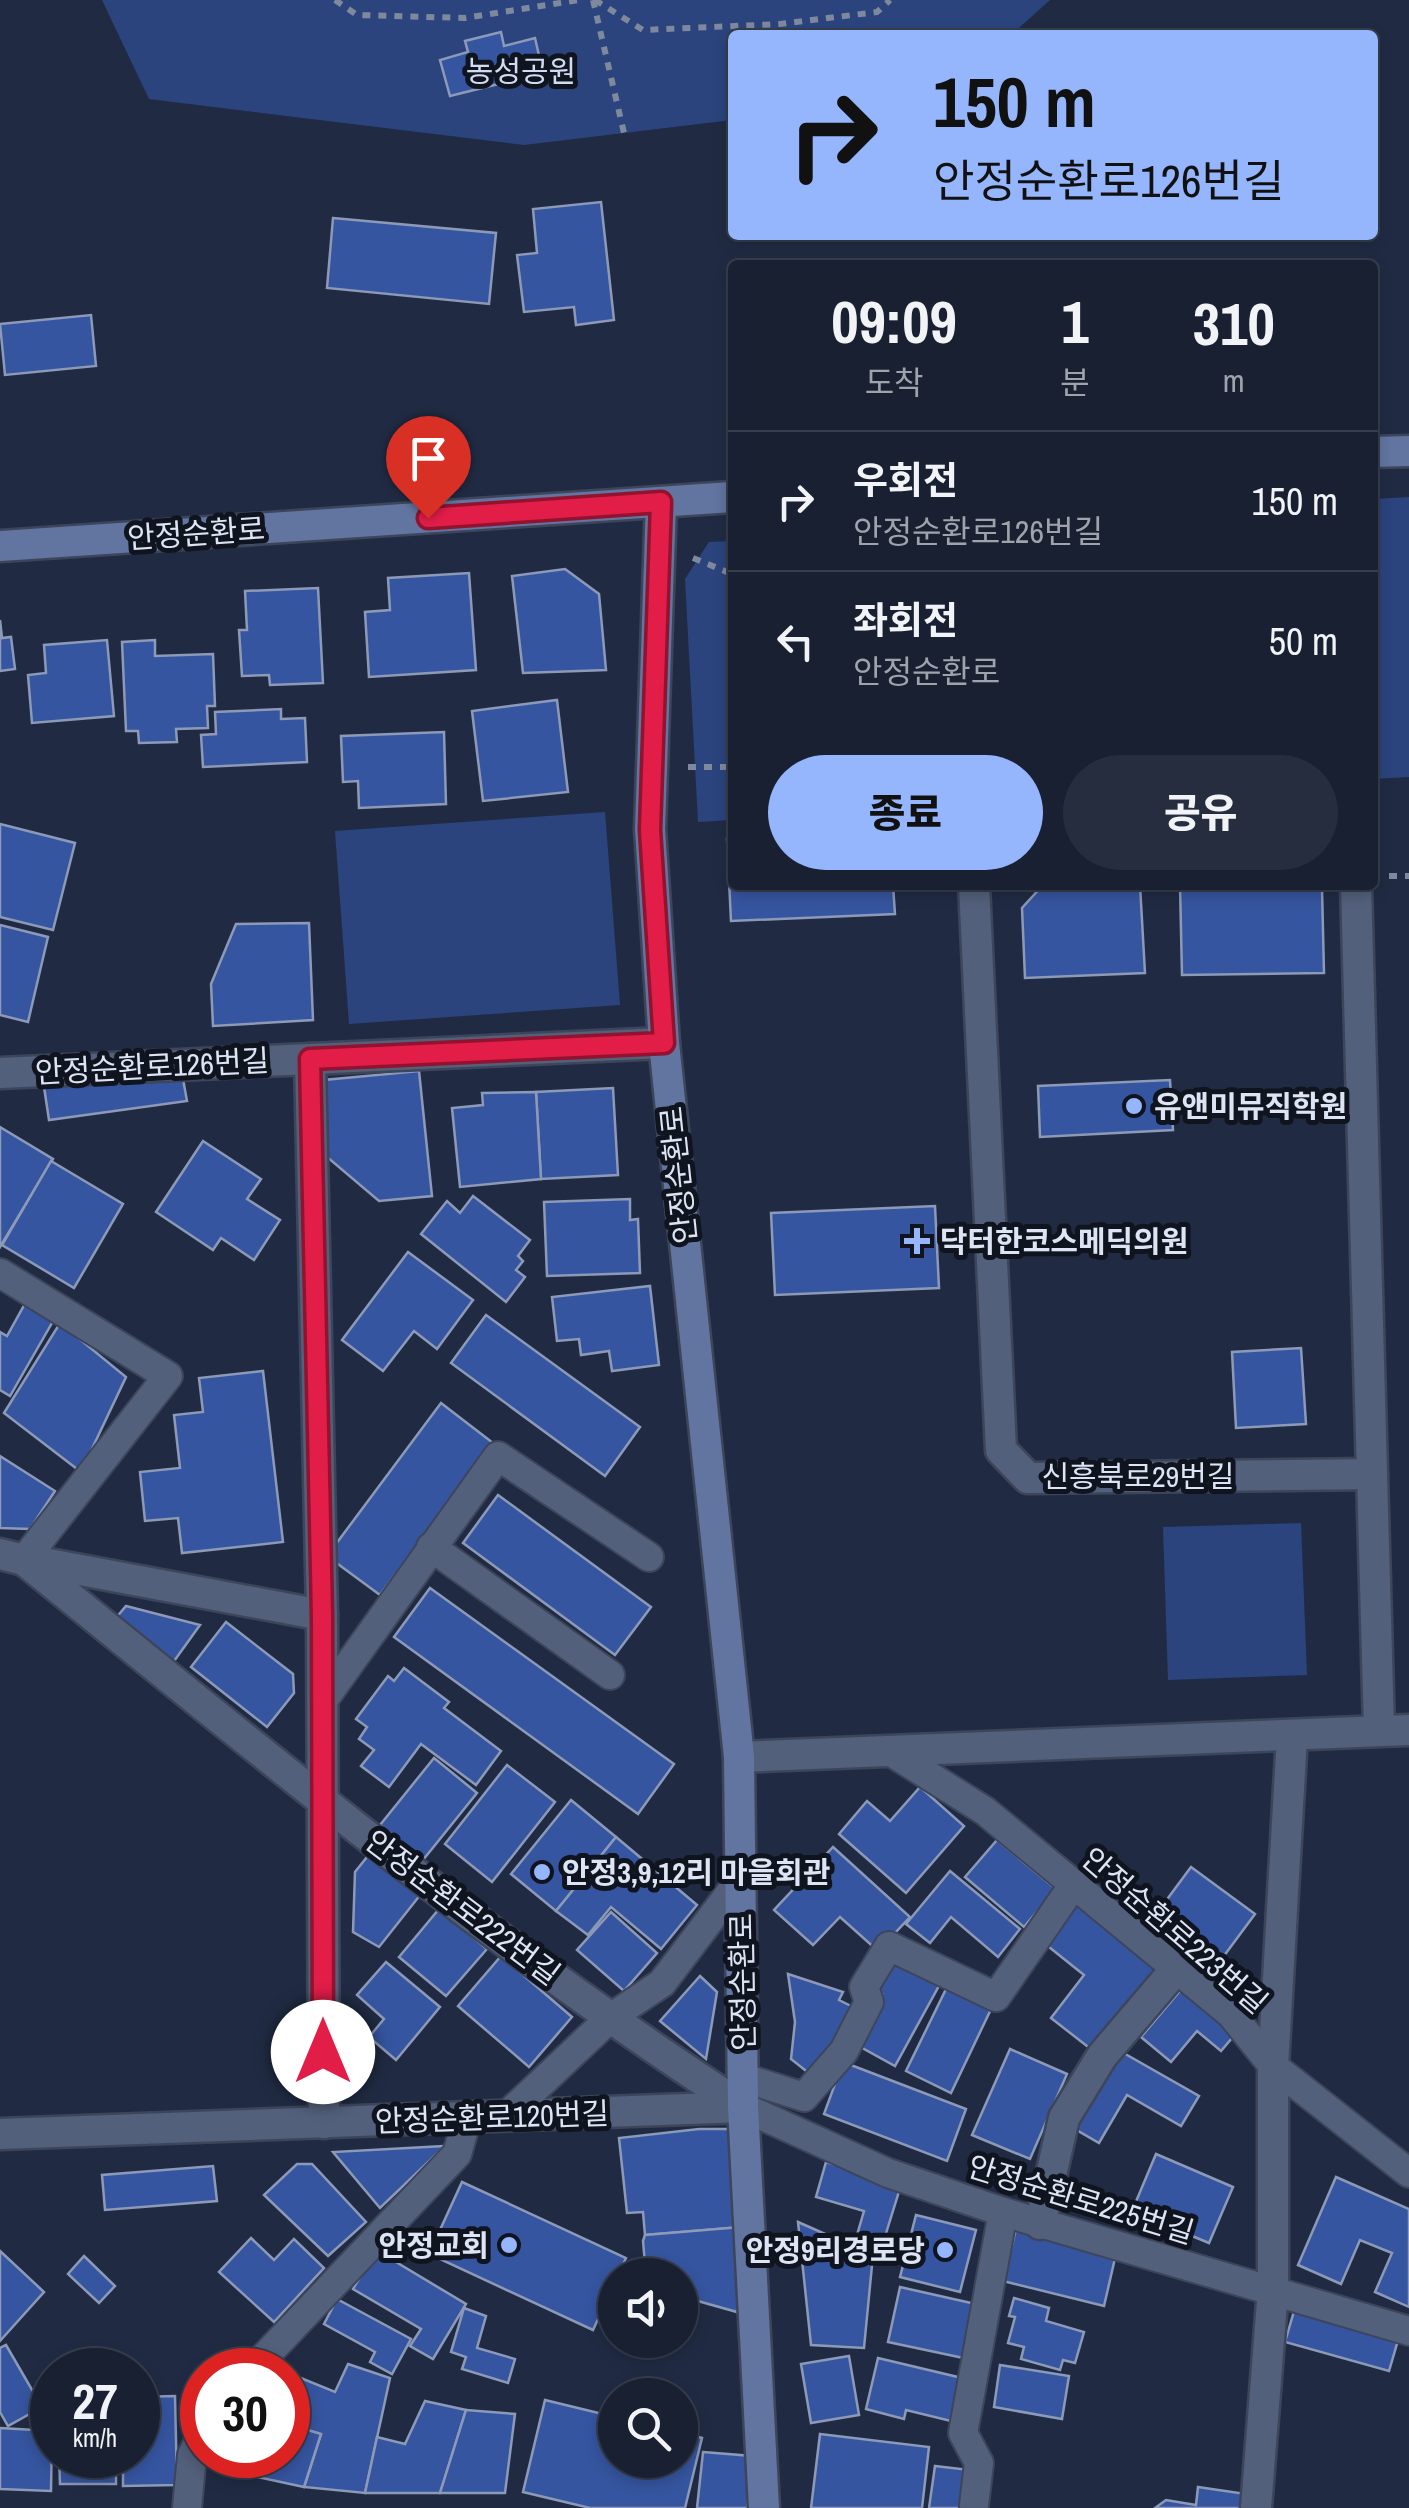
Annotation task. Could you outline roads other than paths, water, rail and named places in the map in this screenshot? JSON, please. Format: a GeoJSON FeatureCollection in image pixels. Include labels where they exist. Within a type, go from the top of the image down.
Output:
{"type":"FeatureCollection","features":[{"type":"Feature","properties":{"kind":"street"},"geometry":{"type":"LineString","coordinates":[[1378,452],[1409,451]]}},
{"type":"Feature","properties":{"kind":"street"},"geometry":{"type":"LineString","coordinates":[[661,502],[728,497]]}},
{"type":"Feature","properties":{"kind":"street","name":"안정순환로"},"geometry":{"type":"LineString","coordinates":[[0,546],[661,502],[650,830],[664,1043],[739,1757],[744,2092],[764,2508]]}},
{"type":"Feature","properties":{"kind":"street","name":"신흥북로29번길"},"geometry":{"type":"LineString","coordinates":[[974,890],[1001,1450],[1028,1478],[1372,1474]]}},
{"type":"Feature","properties":{"kind":"street"},"geometry":{"type":"LineString","coordinates":[[739,1757],[1394,1730],[1372,1474],[1356,890]]}},
{"type":"Feature","properties":{"kind":"street","name":"안정순환로126번길"},"geometry":{"type":"LineString","coordinates":[[0,1073],[664,1043]]}},
{"type":"Feature","properties":{"kind":"street"},"geometry":{"type":"LineString","coordinates":[[310,1059],[322,1615],[324,2123]]}},
{"type":"Feature","properties":{"kind":"street"},"geometry":{"type":"LineString","coordinates":[[12,1557],[322,1615]]}},
{"type":"Feature","properties":{"kind":"street","name":"안정순환로222번길"},"geometry":{"type":"LineString","coordinates":[[12,1557],[322,1801],[610,2018],[744,2092]]}},
{"type":"Feature","properties":{"kind":"street"},"geometry":{"type":"LineString","coordinates":[[1256,2508],[1273,2289],[1273,2066],[1292,1736]]}},
{"type":"Feature","properties":{"kind":"street"},"geometry":{"type":"LineString","coordinates":[[1040,2224],[1064,2118],[1102,2056],[1176,1969]]}},
{"type":"Feature","properties":{"kind":"street","name":"안정순환로120번길"},"geometry":{"type":"LineString","coordinates":[[0,2134],[506,2116],[744,2092]]}},
{"type":"Feature","properties":{"kind":"lane"},"geometry":{"type":"LineString","coordinates":[[0,1273],[168,1376],[12,1557]]}},
{"type":"Feature","properties":{"kind":"lane"},"geometry":{"type":"LineString","coordinates":[[322,1702],[498,1456],[649,1557]]}},
{"type":"Feature","properties":{"kind":"lane"},"geometry":{"type":"LineString","coordinates":[[431,1548],[610,1675]]}},
{"type":"Feature","properties":{"kind":"lane","name":"안정순환로223번길"},"geometry":{"type":"LineString","coordinates":[[888,1750],[985,1810],[1231,2014],[1273,2066],[1409,2174]]}},
{"type":"Feature","properties":{"kind":"lane"},"geometry":{"type":"LineString","coordinates":[[506,2116],[610,2018],[662,1982],[740,1880]]}},
{"type":"Feature","properties":{"kind":"lane"},"geometry":{"type":"LineString","coordinates":[[744,2092],[804,2098],[844,2050],[869,2002],[864,1987],[889,1946],[996,1996],[1074,1884]]}},
{"type":"Feature","properties":{"kind":"lane","name":"안정순환로225번길"},"geometry":{"type":"LineString","coordinates":[[744,2092],[888,2173],[1040,2224],[1409,2331]]}},
{"type":"Feature","properties":{"kind":"lane"},"geometry":{"type":"LineString","coordinates":[[273,2348],[458,2154],[466,2118]]}},
{"type":"Feature","properties":{"kind":"lane"},"geometry":{"type":"LineString","coordinates":[[974,2505],[979,2463],[963,2434],[1003,2212]]}},
{"type":"Feature","properties":{"kind":"lane"},"geometry":{"type":"LineString","coordinates":[[188,2508],[190,2478]]}},
{"type":"Feature","properties":{"kind":"place","name":"유앤미뮤직학원"},"geometry":{"type":"Point","coordinates":[1134,1106]}},
{"type":"Feature","properties":{"kind":"place","name":"닥터한코스메딕의원"},"geometry":{"type":"Point","coordinates":[917,1241]}},
{"type":"Feature","properties":{"kind":"place","name":"안정3,9,12리 마을회관"},"geometry":{"type":"Point","coordinates":[542,1872]}},
{"type":"Feature","properties":{"kind":"place","name":"안정교회"},"geometry":{"type":"Point","coordinates":[509,2245]}},
{"type":"Feature","properties":{"kind":"place","name":"안정9리경로당"},"geometry":{"type":"Point","coordinates":[945,2250]}},
{"type":"Feature","properties":{"kind":"park label","name":"농성공원"},"geometry":{"type":"Point","coordinates":[521,71]}}]}
